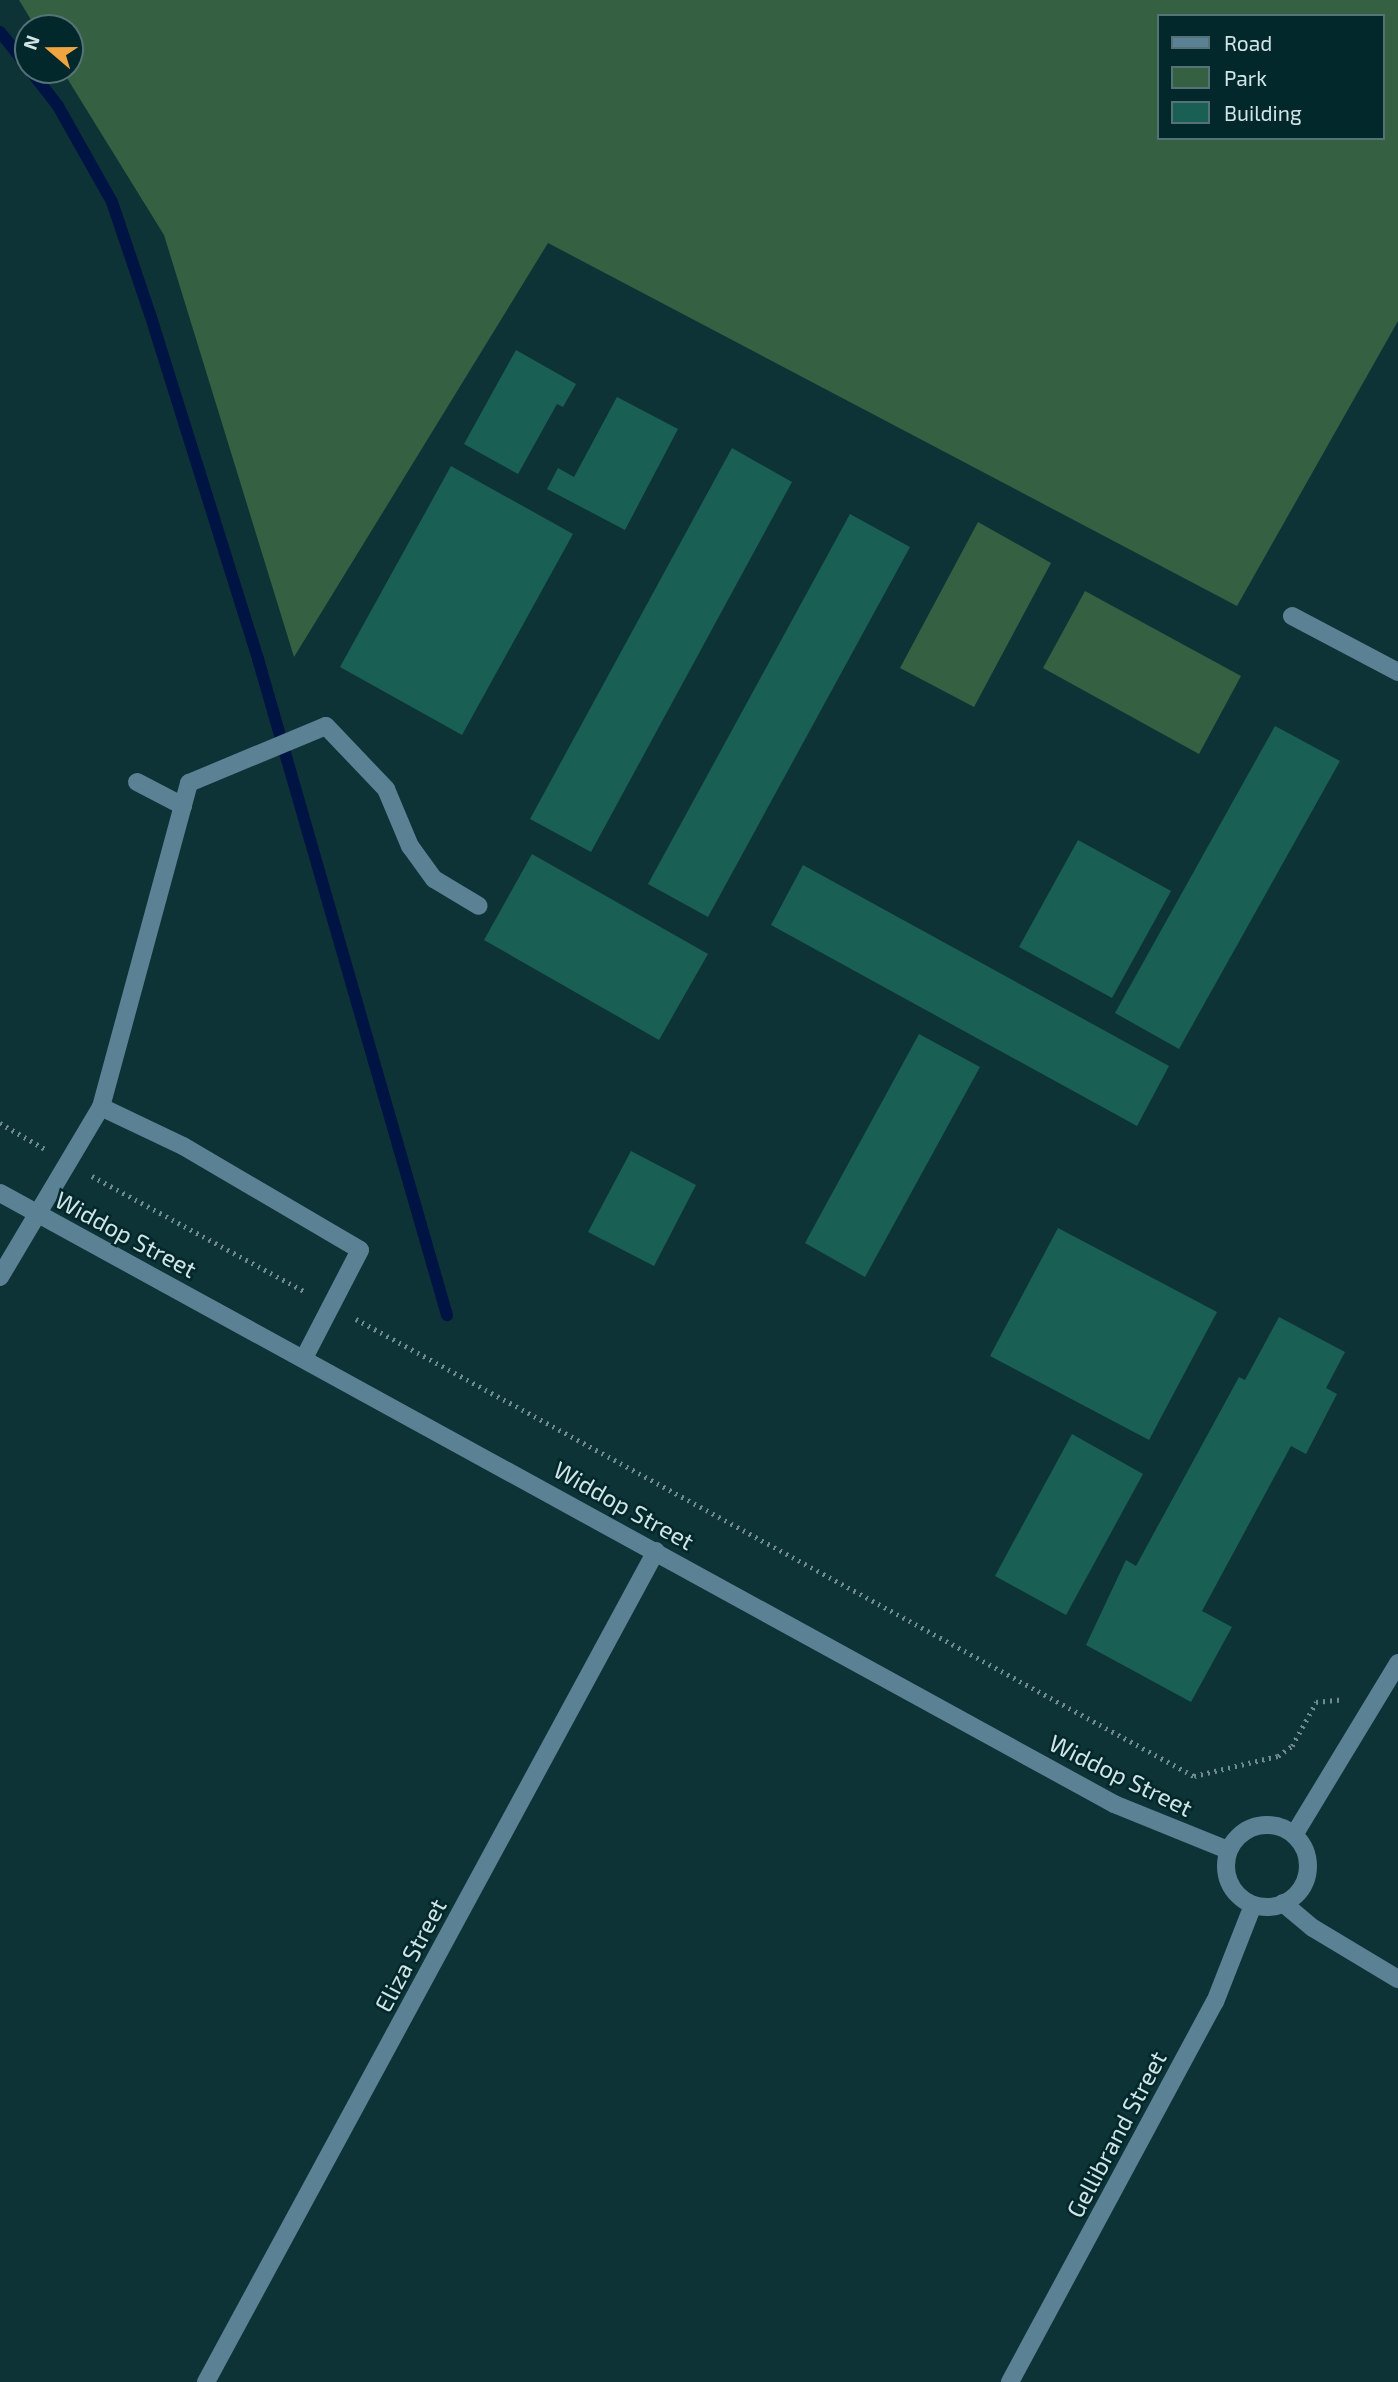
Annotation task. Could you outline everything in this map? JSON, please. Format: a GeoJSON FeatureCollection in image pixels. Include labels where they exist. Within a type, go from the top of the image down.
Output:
{"type":"FeatureCollection","features":[{"type":"Feature","properties":{"kind":"street"},"geometry":{"type":"LineString","coordinates":[[1292,616],[1398,672]]}},
{"type":"Feature","properties":{"kind":"street"},"geometry":{"type":"LineString","coordinates":[[0,1277],[35,1212],[101,1107],[189,783],[326,726],[386,789],[410,846],[434,879],[479,906]]}},
{"type":"Feature","properties":{"kind":"street"},"geometry":{"type":"LineString","coordinates":[[137,782],[183,806]]}},
{"type":"Feature","properties":{"kind":"street"},"geometry":{"type":"LineString","coordinates":[[101,1107],[183,1146],[360,1250],[304,1358]]}},
{"type":"Feature","properties":{"kind":"street","name":"Widdop Street"},"geometry":{"type":"LineString","coordinates":[[0,1193],[1114,1804],[1228,1850]]}},
{"type":"Feature","properties":{"kind":"street","name":"Eliza Street"},"geometry":{"type":"LineString","coordinates":[[206,2382],[656,1551]]}},
{"type":"Feature","properties":{"kind":"street"},"geometry":{"type":"LineString","coordinates":[[1294,1835],[1398,1663]]}},
{"type":"Feature","properties":{"kind":"street"},"geometry":{"type":"LineString","coordinates":[[1270,1824],[1294,1835],[1303,1845],[1307,1872],[1295,1896],[1283,1903],[1254,1905],[1227,1877],[1228,1850],[1257,1826],[1270,1824]]}},
{"type":"Feature","properties":{"kind":"street"},"geometry":{"type":"LineString","coordinates":[[1283,1903],[1307,1924],[1398,1979]]}},
{"type":"Feature","properties":{"kind":"street","name":"Gellibrand Street"},"geometry":{"type":"LineString","coordinates":[[1010,2382],[1215,2002],[1254,1905]]}},
{"type":"Feature","properties":{"kind":"path"},"geometry":{"type":"LineString","coordinates":[[0,1123],[1194,1776],[1278,1756],[1292,1746],[1316,1702]]}},
{"type":"Feature","properties":{"kind":"green space"},"geometry":{"type":"Polygon","coordinates":[[[19,0],[1398,0],[1398,321],[1237,606],[548,243],[294,657],[164,235],[71,84],[84,84],[84,14],[28,14],[19,0]]]}},
{"type":"Feature","properties":{"kind":"green space"},"geometry":{"type":"Polygon","coordinates":[[[978,522],[1051,563],[974,707],[900,668],[978,522]]]}},
{"type":"Feature","properties":{"kind":"green space"},"geometry":{"type":"Polygon","coordinates":[[[1085,591],[1241,676],[1199,754],[1043,668],[1085,591]]]}},
{"type":"Feature","properties":{"kind":"building"},"geometry":{"type":"Polygon","coordinates":[[[516,350],[576,384],[563,407],[557,404],[518,474],[464,444],[516,350]]]}},
{"type":"Feature","properties":{"kind":"building"},"geometry":{"type":"Polygon","coordinates":[[[617,397],[678,429],[625,530],[547,489],[558,468],[574,477],[617,397]]]}},
{"type":"Feature","properties":{"kind":"building"},"geometry":{"type":"Polygon","coordinates":[[[732,448],[792,482],[591,852],[530,819],[732,448]]]}},
{"type":"Feature","properties":{"kind":"building"},"geometry":{"type":"Polygon","coordinates":[[[451,466],[573,534],[462,735],[340,667],[451,466]]]}},
{"type":"Feature","properties":{"kind":"building"},"geometry":{"type":"Polygon","coordinates":[[[850,514],[910,547],[708,917],[648,884],[850,514]]]}},
{"type":"Feature","properties":{"kind":"building"},"geometry":{"type":"Polygon","coordinates":[[[1275,726],[1340,761],[1179,1049],[1115,1013],[1275,726]]]}},
{"type":"Feature","properties":{"kind":"building"},"geometry":{"type":"Polygon","coordinates":[[[1078,840],[1171,891],[1112,998],[1019,947],[1078,840]]]}},
{"type":"Feature","properties":{"kind":"building"},"geometry":{"type":"Polygon","coordinates":[[[532,854],[708,954],[659,1040],[484,940],[532,854]]]}},
{"type":"Feature","properties":{"kind":"building"},"geometry":{"type":"Polygon","coordinates":[[[803,865],[1169,1066],[1137,1126],[771,925],[803,865]]]}},
{"type":"Feature","properties":{"kind":"building"},"geometry":{"type":"Polygon","coordinates":[[[919,1034],[980,1067],[865,1277],[805,1243],[919,1034]]]}},
{"type":"Feature","properties":{"kind":"building"},"geometry":{"type":"Polygon","coordinates":[[[631,1151],[696,1185],[654,1266],[588,1232],[631,1151]]]}},
{"type":"Feature","properties":{"kind":"building"},"geometry":{"type":"Polygon","coordinates":[[[1058,1228],[1217,1312],[1149,1440],[990,1356],[1058,1228]]]}},
{"type":"Feature","properties":{"kind":"building"},"geometry":{"type":"Polygon","coordinates":[[[1279,1317],[1345,1352],[1326,1388],[1337,1394],[1306,1454],[1291,1446],[1202,1611],[1232,1627],[1191,1702],[1086,1645],[1126,1560],[1136,1566],[1239,1377],[1245,1380],[1279,1317]]]}},
{"type":"Feature","properties":{"kind":"building"},"geometry":{"type":"Polygon","coordinates":[[[1072,1434],[1143,1474],[1066,1615],[995,1576],[1072,1434]]]}},
{"type":"Feature","properties":{"kind":"waterway"},"geometry":{"type":"LineString","coordinates":[[0,32],[14,50]]}},
{"type":"Feature","properties":{"kind":"waterway"},"geometry":{"type":"LineString","coordinates":[[41,84],[58,106],[112,202],[150,314],[258,659],[447,1315]]}}]}
